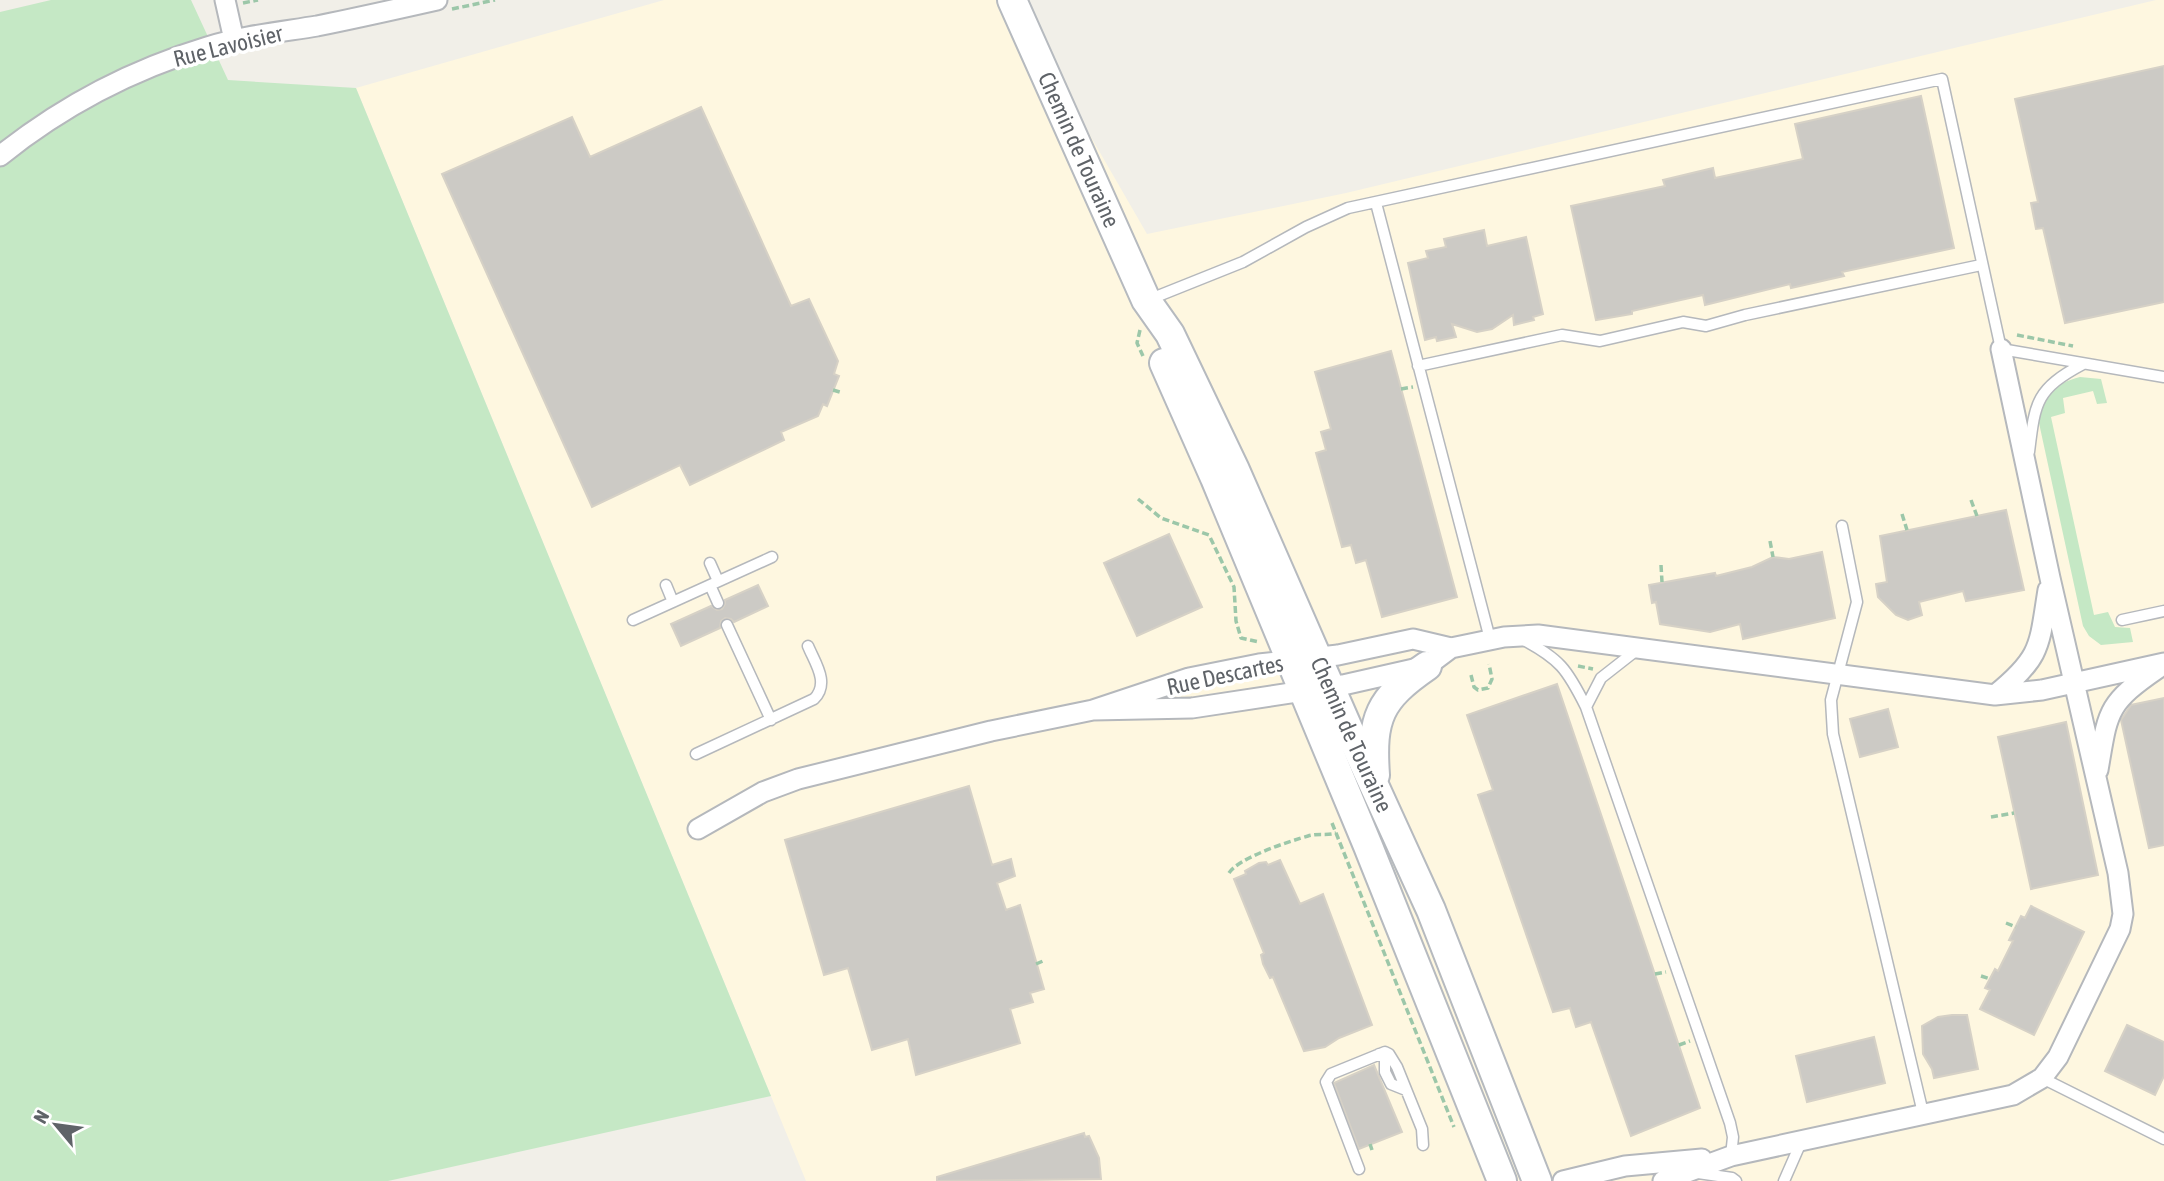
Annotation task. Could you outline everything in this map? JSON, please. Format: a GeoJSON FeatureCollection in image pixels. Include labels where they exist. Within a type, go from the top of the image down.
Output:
{"type":"FeatureCollection","features":[{"type":"Feature","properties":{"kind":"street","name":"Rue Lavoisier"},"geometry":{"type":"LineString","coordinates":[[0,156],[54,117],[100,90],[171,59],[234,40],[344,21],[437,0]]}},
{"type":"Feature","properties":{"kind":"street","name":"Chemin de Touraine"},"geometry":{"type":"LineString","coordinates":[[1012,0],[1146,300],[1170,334],[1224,445],[1316,688],[1368,846],[1502,1181]]}},
{"type":"Feature","properties":{"kind":"street"},"geometry":{"type":"LineString","coordinates":[[234,2],[234,40]]}},
{"type":"Feature","properties":{"kind":"street"},"geometry":{"type":"LineString","coordinates":[[1563,1181],[1625,1167],[1731,1156],[2013,1095],[2042,1078],[2057,1057],[2120,929],[2123,914],[2118,873],[2001,349]]}},
{"type":"Feature","properties":{"kind":"street"},"geometry":{"type":"LineString","coordinates":[[1996,695],[2017,677],[2038,649],[2050,578]]}},
{"type":"Feature","properties":{"kind":"street"},"geometry":{"type":"LineString","coordinates":[[1451,648],[1490,639],[1538,635],[1996,695],[2023,694],[2164,664]]}},
{"type":"Feature","properties":{"kind":"street","name":"Rue Descartes"},"geometry":{"type":"LineString","coordinates":[[698,829],[762,792],[798,779],[991,731],[1093,710],[1189,678],[1413,639],[1451,648]]}},
{"type":"Feature","properties":{"kind":"street","name":"Rue Descartes"},"geometry":{"type":"LineString","coordinates":[[1093,710],[1192,708],[1316,688],[1427,666],[1451,648]]}},
{"type":"Feature","properties":{"kind":"street"},"geometry":{"type":"LineString","coordinates":[[2096,778],[2111,709],[2130,687],[2164,664]]}},
{"type":"Feature","properties":{"kind":"street"},"geometry":{"type":"LineString","coordinates":[[1375,789],[1373,738],[1379,716],[1397,689],[1427,666]]}},
{"type":"Feature","properties":{"kind":"street","name":"Chemin de Touraine"},"geometry":{"type":"LineString","coordinates":[[1316,688],[1375,789],[1431,910],[1537,1181]]}},
{"type":"Feature","properties":{"kind":"street"},"geometry":{"type":"LineString","coordinates":[[1663,1181],[1731,1156]]}},
{"type":"Feature","properties":{"kind":"lane"},"geometry":{"type":"LineString","coordinates":[[1146,300],[1243,262],[1306,227],[1348,208],[1942,79],[2001,349],[2164,377]]}},
{"type":"Feature","properties":{"kind":"lane"},"geometry":{"type":"LineString","coordinates":[[1376,203],[1490,639]]}},
{"type":"Feature","properties":{"kind":"lane"},"geometry":{"type":"LineString","coordinates":[[1418,366],[1562,335],[1600,341],[1683,322],[1706,326],[1745,315],[1981,265]]}},
{"type":"Feature","properties":{"kind":"lane"},"geometry":{"type":"LineString","coordinates":[[2027,466],[2035,408],[2042,394],[2062,375],[2083,364]]}},
{"type":"Feature","properties":{"kind":"lane"},"geometry":{"type":"LineString","coordinates":[[1842,526],[1857,602],[1831,700],[1833,734],[1923,1113]]}},
{"type":"Feature","properties":{"kind":"lane"},"geometry":{"type":"LineString","coordinates":[[633,620],[772,557]]}},
{"type":"Feature","properties":{"kind":"lane"},"geometry":{"type":"LineString","coordinates":[[710,563],[718,603]]}},
{"type":"Feature","properties":{"kind":"lane"},"geometry":{"type":"LineString","coordinates":[[666,584],[673,602]]}},
{"type":"Feature","properties":{"kind":"lane"},"geometry":{"type":"LineString","coordinates":[[2122,620],[2164,611]]}},
{"type":"Feature","properties":{"kind":"lane"},"geometry":{"type":"LineString","coordinates":[[727,625],[771,720]]}},
{"type":"Feature","properties":{"kind":"lane"},"geometry":{"type":"LineString","coordinates":[[1518,636],[1547,652],[1563,665],[1586,707],[1730,1123],[1731,1156]]}},
{"type":"Feature","properties":{"kind":"lane"},"geometry":{"type":"LineString","coordinates":[[696,754],[809,702],[819,694],[822,681],[808,646]]}},
{"type":"Feature","properties":{"kind":"lane"},"geometry":{"type":"LineString","coordinates":[[1586,707],[1601,678],[1639,648]]}},
{"type":"Feature","properties":{"kind":"lane"},"geometry":{"type":"LineString","coordinates":[[1359,1169],[1326,1082],[1331,1074],[1379,1054],[1385,1052],[1393,1059],[1422,1129],[1423,1145]]}},
{"type":"Feature","properties":{"kind":"lane"},"geometry":{"type":"LineString","coordinates":[[2042,1078],[2164,1139]]}},
{"type":"Feature","properties":{"kind":"lane"},"geometry":{"type":"LineString","coordinates":[[1784,1181],[1802,1140]]}},
{"type":"Feature","properties":{"kind":"lane"},"geometry":{"type":"LineString","coordinates":[[1687,1172],[1732,1178],[1736,1181]]}},
{"type":"Feature","properties":{"kind":"path"},"geometry":{"type":"LineString","coordinates":[[234,2],[258,0]]}},
{"type":"Feature","properties":{"kind":"path"},"geometry":{"type":"LineString","coordinates":[[833,390],[843,393]]}},
{"type":"Feature","properties":{"kind":"path"},"geometry":{"type":"LineString","coordinates":[[1138,499],[1161,518],[1209,535],[1234,587],[1236,621],[1241,638],[1259,642]]}},
{"type":"Feature","properties":{"kind":"path"},"geometry":{"type":"LineString","coordinates":[[1971,500],[1977,516]]}},
{"type":"Feature","properties":{"kind":"path"},"geometry":{"type":"LineString","coordinates":[[1902,514],[1907,530]]}},
{"type":"Feature","properties":{"kind":"path"},"geometry":{"type":"LineString","coordinates":[[1770,541],[1773,557]]}},
{"type":"Feature","properties":{"kind":"path"},"geometry":{"type":"LineString","coordinates":[[1661,565],[1662,582]]}},
{"type":"Feature","properties":{"kind":"path"},"geometry":{"type":"LineString","coordinates":[[1471,675],[1474,687],[1478,690],[1488,688],[1492,679],[1489,664]]}},
{"type":"Feature","properties":{"kind":"path"},"geometry":{"type":"LineString","coordinates":[[1578,666],[1600,670]]}},
{"type":"Feature","properties":{"kind":"path"},"geometry":{"type":"LineString","coordinates":[[1991,817],[2014,813]]}},
{"type":"Feature","properties":{"kind":"path"},"geometry":{"type":"LineString","coordinates":[[1331,820],[1455,1129]]}},
{"type":"Feature","properties":{"kind":"path"},"geometry":{"type":"LineString","coordinates":[[1229,873],[1235,865],[1289,842],[1311,834],[1336,833]]}},
{"type":"Feature","properties":{"kind":"path"},"geometry":{"type":"LineString","coordinates":[[2006,923],[2016,927]]}},
{"type":"Feature","properties":{"kind":"path"},"geometry":{"type":"LineString","coordinates":[[1036,964],[1043,961]]}},
{"type":"Feature","properties":{"kind":"path"},"geometry":{"type":"LineString","coordinates":[[1981,976],[1990,979]]}},
{"type":"Feature","properties":{"kind":"path"},"geometry":{"type":"LineString","coordinates":[[1370,1144],[1372,1150]]}},
{"type":"Feature","properties":{"kind":"shaded area"},"geometry":{"type":"Polygon","coordinates":[[[664,0],[1012,0],[1147,234],[1346,193],[2164,0],[2164,1181],[806,1181],[356,88],[664,0]]]}},
{"type":"Feature","properties":{"kind":"green space"},"geometry":{"type":"Polygon","coordinates":[[[51,0],[191,0],[228,80],[356,88],[771,1096],[388,1181],[0,1181],[0,12],[51,0]]]}},
{"type":"Feature","properties":{"kind":"green space"},"geometry":{"type":"Polygon","coordinates":[[[2080,377],[2101,379],[2107,403],[2097,404],[2093,391],[2063,398],[2065,413],[2051,417],[2094,615],[2108,612],[2115,627],[2130,628],[2133,642],[2101,645],[2089,636],[2083,626],[2039,423],[2042,406],[2050,392],[2063,383],[2080,377]]]}},
{"type":"Feature","properties":{"kind":"building"},"geometry":{"type":"Polygon","coordinates":[[[2164,66],[2164,302],[2065,323],[2043,228],[2036,229],[2031,203],[2038,202],[2015,99],[2164,66]]]}},
{"type":"Feature","properties":{"kind":"building"},"geometry":{"type":"Polygon","coordinates":[[[1921,96],[1954,248],[1842,272],[1844,276],[1791,288],[1790,284],[1705,305],[1703,295],[1632,311],[1632,314],[1596,320],[1571,206],[1665,186],[1663,180],[1713,168],[1715,178],[1803,159],[1795,124],[1921,96]]]}},
{"type":"Feature","properties":{"kind":"building"},"geometry":{"type":"Polygon","coordinates":[[[701,107],[791,306],[809,299],[838,361],[834,374],[839,376],[827,406],[823,404],[818,416],[781,432],[784,440],[690,485],[680,465],[592,507],[442,174],[572,117],[590,157],[701,107]]]}},
{"type":"Feature","properties":{"kind":"building"},"geometry":{"type":"Polygon","coordinates":[[[1484,230],[1487,246],[1526,237],[1543,314],[1533,317],[1534,320],[1514,325],[1513,315],[1492,329],[1477,332],[1452,324],[1456,337],[1437,341],[1436,337],[1425,340],[1408,263],[1428,258],[1426,251],[1446,247],[1444,239],[1484,230]]]}},
{"type":"Feature","properties":{"kind":"building"},"geometry":{"type":"Polygon","coordinates":[[[1391,351],[1457,597],[1382,617],[1366,560],[1356,563],[1351,545],[1342,547],[1316,453],[1326,450],[1321,432],[1331,429],[1315,372],[1391,351]]]}},
{"type":"Feature","properties":{"kind":"building"},"geometry":{"type":"Polygon","coordinates":[[[2006,510],[2024,590],[1966,601],[1963,591],[1919,602],[1922,615],[1908,620],[1896,615],[1878,597],[1876,584],[1887,582],[1880,536],[2006,510]]]}},
{"type":"Feature","properties":{"kind":"building"},"geometry":{"type":"Polygon","coordinates":[[[1169,534],[1202,607],[1137,636],[1104,563],[1169,534]]]}},
{"type":"Feature","properties":{"kind":"building"},"geometry":{"type":"Polygon","coordinates":[[[1822,552],[1835,618],[1743,639],[1740,624],[1710,632],[1660,624],[1656,602],[1652,603],[1649,585],[1715,573],[1716,576],[1752,567],[1773,557],[1789,559],[1822,552]]]}},
{"type":"Feature","properties":{"kind":"building"},"geometry":{"type":"Polygon","coordinates":[[[758,585],[768,606],[734,622],[725,618],[721,621],[720,628],[681,646],[671,624],[711,606],[717,610],[722,609],[725,600],[758,585]]]}},
{"type":"Feature","properties":{"kind":"building"},"geometry":{"type":"Polygon","coordinates":[[[1557,684],[1700,1108],[1631,1136],[1591,1022],[1576,1027],[1570,1008],[1553,1012],[1478,795],[1493,790],[1467,715],[1557,684]]]}},
{"type":"Feature","properties":{"kind":"building"},"geometry":{"type":"Polygon","coordinates":[[[2164,698],[2164,845],[2149,848],[2121,720],[2131,705],[2164,698]]]}},
{"type":"Feature","properties":{"kind":"building"},"geometry":{"type":"Polygon","coordinates":[[[1888,709],[1898,747],[1860,757],[1850,719],[1888,709]]]}},
{"type":"Feature","properties":{"kind":"building"},"geometry":{"type":"Polygon","coordinates":[[[2066,722],[2098,875],[2031,889],[1998,737],[2066,722]]]}},
{"type":"Feature","properties":{"kind":"building"},"geometry":{"type":"Polygon","coordinates":[[[969,786],[992,865],[1011,859],[1015,876],[997,883],[1006,910],[1020,905],[1044,989],[1030,993],[1033,1002],[1010,1009],[1020,1043],[916,1075],[908,1039],[872,1050],[848,968],[824,975],[785,840],[969,786]]]}},
{"type":"Feature","properties":{"kind":"building"},"geometry":{"type":"Polygon","coordinates":[[[1280,860],[1300,904],[1323,894],[1372,1025],[1339,1038],[1325,1047],[1304,1051],[1273,977],[1270,978],[1263,964],[1261,955],[1264,953],[1234,879],[1246,874],[1245,871],[1259,863],[1266,862],[1268,865],[1280,860]]]}},
{"type":"Feature","properties":{"kind":"building"},"geometry":{"type":"Polygon","coordinates":[[[2031,906],[2084,932],[2034,1035],[1980,1009],[1990,990],[1985,988],[1995,969],[1998,971],[2013,941],[2009,940],[2021,916],[2025,918],[2031,906]]]}},
{"type":"Feature","properties":{"kind":"building"},"geometry":{"type":"Polygon","coordinates":[[[1967,1015],[1978,1069],[1934,1078],[1923,1054],[1922,1026],[1938,1017],[1967,1015]]]}},
{"type":"Feature","properties":{"kind":"building"},"geometry":{"type":"Polygon","coordinates":[[[2127,1025],[2164,1042],[2164,1076],[2155,1095],[2105,1071],[2127,1025]]]}},
{"type":"Feature","properties":{"kind":"building"},"geometry":{"type":"Polygon","coordinates":[[[1874,1037],[1885,1083],[1807,1102],[1796,1056],[1874,1037]]]}},
{"type":"Feature","properties":{"kind":"building"},"geometry":{"type":"Polygon","coordinates":[[[1374,1065],[1402,1132],[1359,1149],[1334,1083],[1374,1065]]]}},
{"type":"Feature","properties":{"kind":"building"},"geometry":{"type":"Polygon","coordinates":[[[1084,1133],[1085,1137],[1089,1136],[1099,1158],[1101,1179],[937,1181],[937,1177],[1084,1133]]]}}]}
